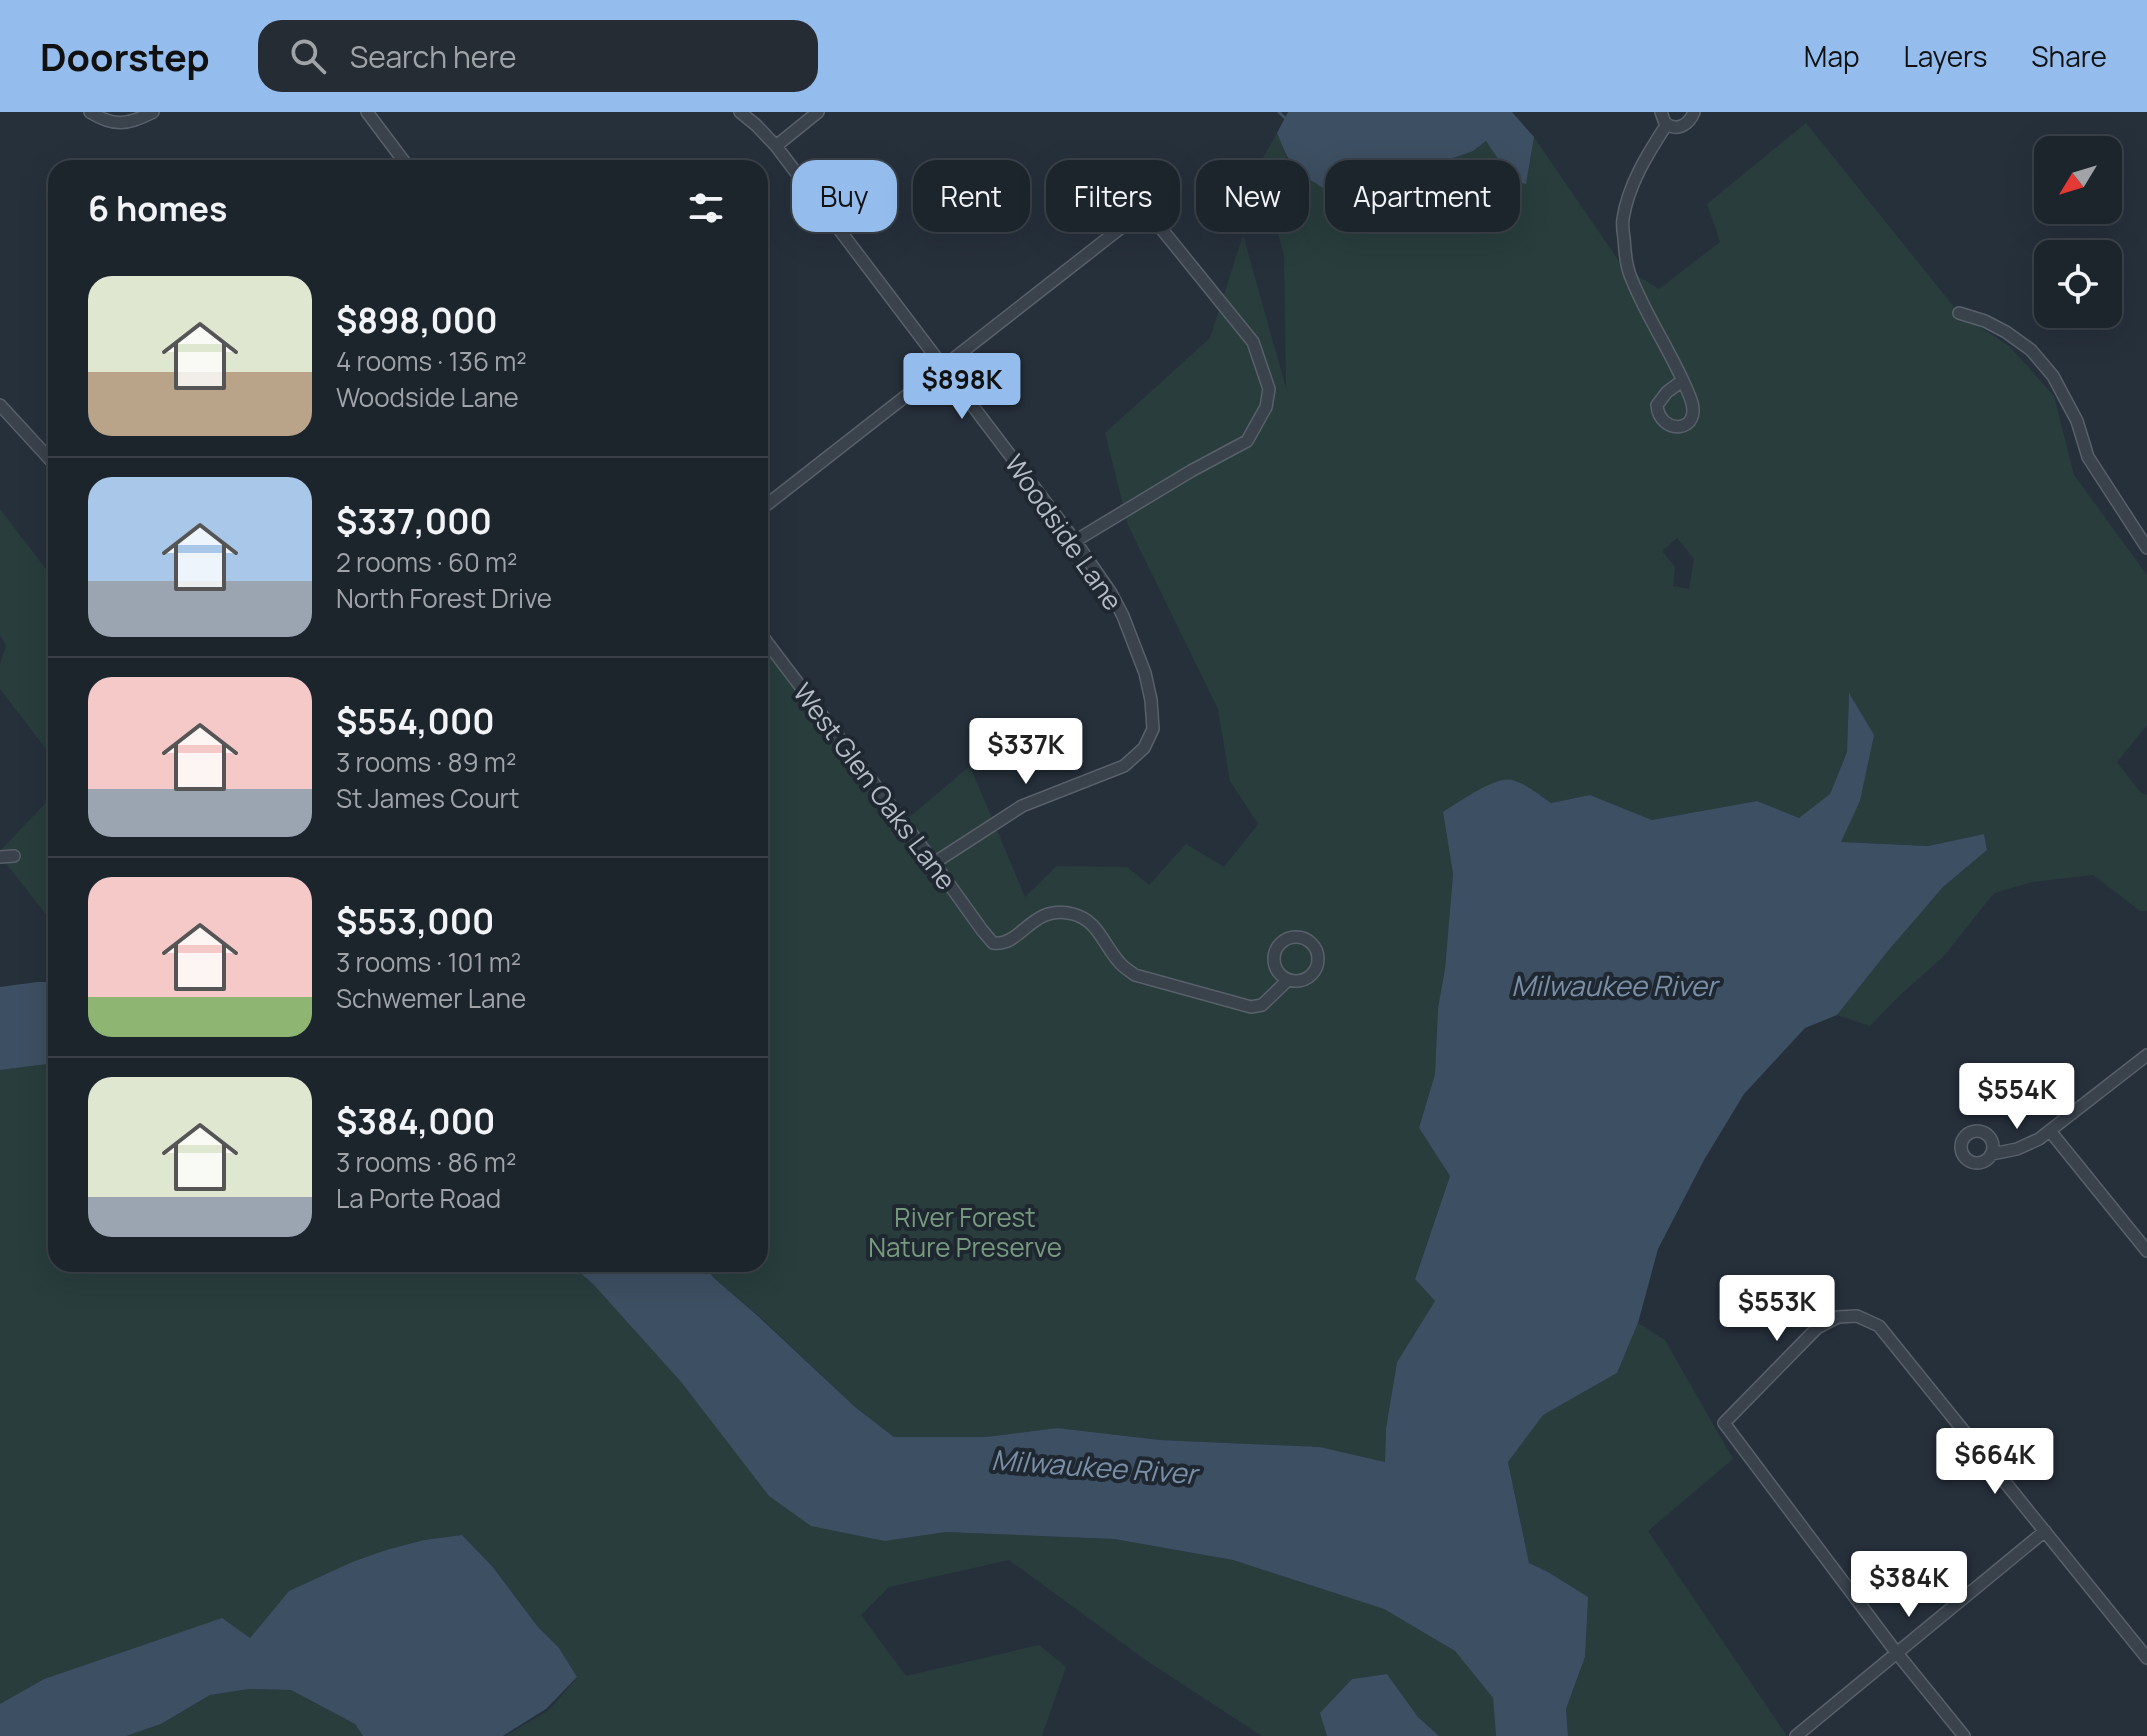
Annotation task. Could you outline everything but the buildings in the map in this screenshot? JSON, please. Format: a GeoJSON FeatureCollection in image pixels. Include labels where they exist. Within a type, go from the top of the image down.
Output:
{"type":"FeatureCollection","features":[{"type":"Feature","properties":{"kind":"street"},"geometry":{"type":"LineString","coordinates":[[90,112],[104,121],[119,123],[153,112]]}},
{"type":"Feature","properties":{"kind":"street"},"geometry":{"type":"LineString","coordinates":[[367,112],[403,160]]}},
{"type":"Feature","properties":{"kind":"street","name":"Woodside Lane"},"geometry":{"type":"LineString","coordinates":[[740,112],[776,146],[1075,541],[1111,593],[1145,673],[1153,729],[1144,748],[1124,766],[1022,806],[934,863]]}},
{"type":"Feature","properties":{"kind":"street"},"geometry":{"type":"LineString","coordinates":[[776,146],[818,112]]}},
{"type":"Feature","properties":{"kind":"street"},"geometry":{"type":"LineString","coordinates":[[1661,112],[1671,127],[1681,126],[1691,119],[1694,112]]}},
{"type":"Feature","properties":{"kind":"street"},"geometry":{"type":"LineString","coordinates":[[1667,124],[1631,187],[1622,222],[1631,280],[1682,381]]}},
{"type":"Feature","properties":{"kind":"street"},"geometry":{"type":"LineString","coordinates":[[768,504],[1136,216],[1146,216],[1160,227],[1253,342],[1269,389],[1266,407],[1247,441],[1075,541]]}},
{"type":"Feature","properties":{"kind":"street"},"geometry":{"type":"LineString","coordinates":[[1959,313],[2006,332],[2031,350],[2053,376],[2077,421],[2088,457],[2147,548]]}},
{"type":"Feature","properties":{"kind":"street"},"geometry":{"type":"LineString","coordinates":[[0,405],[48,457]]}},
{"type":"Feature","properties":{"kind":"street","name":"West Glen Oaks Lane"},"geometry":{"type":"LineString","coordinates":[[768,644],[993,943],[1003,943],[1049,912],[1064,912],[1082,916],[1098,931],[1120,964],[1135,975],[1251,1007],[1262,1005],[1288,980]]}},
{"type":"Feature","properties":{"kind":"street"},"geometry":{"type":"LineString","coordinates":[[0,857],[14,856]]}},
{"type":"Feature","properties":{"kind":"street"},"geometry":{"type":"LineString","coordinates":[[1992,1154],[2017,1149],[2050,1131],[2147,1055]]}},
{"type":"Feature","properties":{"kind":"street"},"geometry":{"type":"LineString","coordinates":[[2050,1131],[2147,1251]]}},
{"type":"Feature","properties":{"kind":"street"},"geometry":{"type":"LineString","coordinates":[[1964,1736],[1896,1652],[1724,1423],[1817,1328],[1838,1317],[1857,1316],[1879,1326],[2147,1658]]}},
{"type":"Feature","properties":{"kind":"street"},"geometry":{"type":"LineString","coordinates":[[1796,1736],[2045,1531]]}},
{"type":"Feature","properties":{"kind":"green space","name":"River Forest Nature Preserve"},"geometry":{"type":"Polygon","coordinates":[[[1806,123],[1959,313],[2009,346],[2054,396],[2074,475],[2147,575],[2147,725],[2117,762],[2141,793],[2147,795],[2147,911],[2140,911],[2093,875],[2033,882],[1994,893],[1944,956],[1870,1026],[1837,1015],[1943,887],[1987,850],[1984,834],[1928,846],[1840,842],[1860,801],[1849,695],[1847,752],[1830,794],[1799,819],[1757,801],[1652,820],[1590,795],[1551,803],[1531,789],[1443,812],[1453,874],[1445,969],[1438,1008],[1435,1074],[1419,1128],[1450,1176],[1415,1278],[1435,1301],[1397,1362],[1386,1428],[1385,1462],[1320,1447],[1160,1440],[1057,1428],[986,1437],[894,1437],[855,1407],[709,1272],[768,1272],[768,652],[900,825],[970,766],[1025,897],[1057,866],[1127,867],[1149,885],[1186,844],[1224,867],[1258,824],[1230,781],[1218,709],[1128,525],[1105,433],[1210,338],[1243,235],[1286,388],[1284,255],[1278,232],[1309,232],[1309,162],[1325,163],[1325,232],[1520,232],[1520,183],[1525,184],[1534,137],[1623,267],[1659,289],[1720,242],[1707,204],[1806,123]],[[1677,538],[1662,551],[1675,567],[1673,586],[1689,589],[1694,559],[1677,538]]]}},
{"type":"Feature","properties":{"kind":"green space"},"geometry":{"type":"Polygon","coordinates":[[[1277,133],[1288,160],[1262,160],[1277,133]]]}},
{"type":"Feature","properties":{"kind":"green space"},"geometry":{"type":"Polygon","coordinates":[[[1487,141],[1499,160],[1450,160],[1487,141]]]}},
{"type":"Feature","properties":{"kind":"green space"},"geometry":{"type":"Polygon","coordinates":[[[0,509],[48,572],[48,752],[0,689],[0,664],[6,646],[0,635],[0,509]]]}},
{"type":"Feature","properties":{"kind":"green space"},"geometry":{"type":"Polygon","coordinates":[[[48,800],[48,917],[0,856],[0,851],[48,800]]]}},
{"type":"Feature","properties":{"kind":"green space"},"geometry":{"type":"Polygon","coordinates":[[[48,1064],[48,1272],[579,1272],[681,1382],[731,1447],[885,1541],[946,1532],[1114,1539],[1233,1560],[1384,1609],[1455,1651],[1493,1698],[1496,1736],[1439,1736],[1418,1717],[1387,1674],[1352,1679],[1321,1713],[1327,1736],[1262,1736],[1147,1661],[1009,1560],[889,1587],[861,1615],[906,1676],[1039,1645],[1066,1667],[1042,1736],[505,1736],[549,1710],[577,1678],[559,1648],[538,1627],[492,1566],[462,1535],[424,1540],[386,1550],[289,1591],[250,1638],[175,1634],[44,1679],[0,1704],[0,1070],[48,1064]]]}},
{"type":"Feature","properties":{"kind":"green space"},"geometry":{"type":"Polygon","coordinates":[[[1638,1323],[1665,1340],[1733,1459],[1648,1531],[1787,1736],[1568,1736],[1566,1709],[1585,1657],[1548,1572],[1529,1564],[1508,1462],[1542,1415],[1617,1373],[1638,1323]]]}},
{"type":"Feature","properties":{"kind":"green space"},"geometry":{"type":"Polygon","coordinates":[[[249,1689],[291,1690],[355,1724],[363,1736],[126,1736],[161,1724],[210,1695],[249,1689]]]}},
{"type":"Feature","properties":{"kind":"water"},"geometry":{"type":"Polygon","coordinates":[[[1288,112],[1512,112],[1534,137],[1526,184],[1520,183],[1520,160],[1499,160],[1486,141],[1473,151],[1447,160],[1325,160],[1325,189],[1309,179],[1309,160],[1289,160],[1277,133],[1288,112]]]}},
{"type":"Feature","properties":{"kind":"water","name":"Milwaukee River"},"geometry":{"type":"Polygon","coordinates":[[[1849,693],[1874,735],[1860,801],[1841,842],[1928,846],[1984,834],[1987,850],[1943,887],[1837,1015],[1805,1028],[1744,1094],[1704,1160],[1658,1249],[1638,1323],[1617,1373],[1543,1415],[1508,1462],[1529,1563],[1588,1597],[1585,1657],[1566,1709],[1568,1736],[1496,1736],[1493,1698],[1455,1651],[1384,1609],[1233,1560],[1114,1539],[946,1532],[885,1541],[811,1526],[769,1496],[681,1382],[579,1272],[709,1272],[855,1407],[894,1437],[986,1437],[1057,1428],[1160,1440],[1320,1447],[1385,1462],[1386,1428],[1397,1362],[1435,1301],[1415,1279],[1450,1176],[1419,1128],[1435,1074],[1438,1008],[1445,969],[1453,874],[1443,812],[1496,782],[1512,780],[1551,803],[1590,795],[1652,820],[1757,801],[1799,818],[1830,794],[1847,752],[1849,693]]]}},
{"type":"Feature","properties":{"kind":"water"},"geometry":{"type":"Polygon","coordinates":[[[48,982],[48,1064],[0,1070],[0,987],[48,982]]]}},
{"type":"Feature","properties":{"kind":"water"},"geometry":{"type":"Polygon","coordinates":[[[462,1535],[492,1566],[538,1627],[559,1648],[577,1677],[546,1709],[503,1736],[363,1736],[355,1724],[291,1690],[249,1689],[210,1695],[161,1724],[126,1736],[0,1736],[0,1704],[44,1679],[222,1618],[250,1638],[289,1591],[386,1550],[424,1540],[462,1535]]]}},
{"type":"Feature","properties":{"kind":"water"},"geometry":{"type":"Polygon","coordinates":[[[1387,1674],[1418,1717],[1439,1736],[1327,1736],[1320,1713],[1352,1679],[1387,1674]]]}},
{"type":"Feature","properties":{"kind":"waterway"},"geometry":{"type":"LineString","coordinates":[[1279,112],[1285,118]]}}]}
